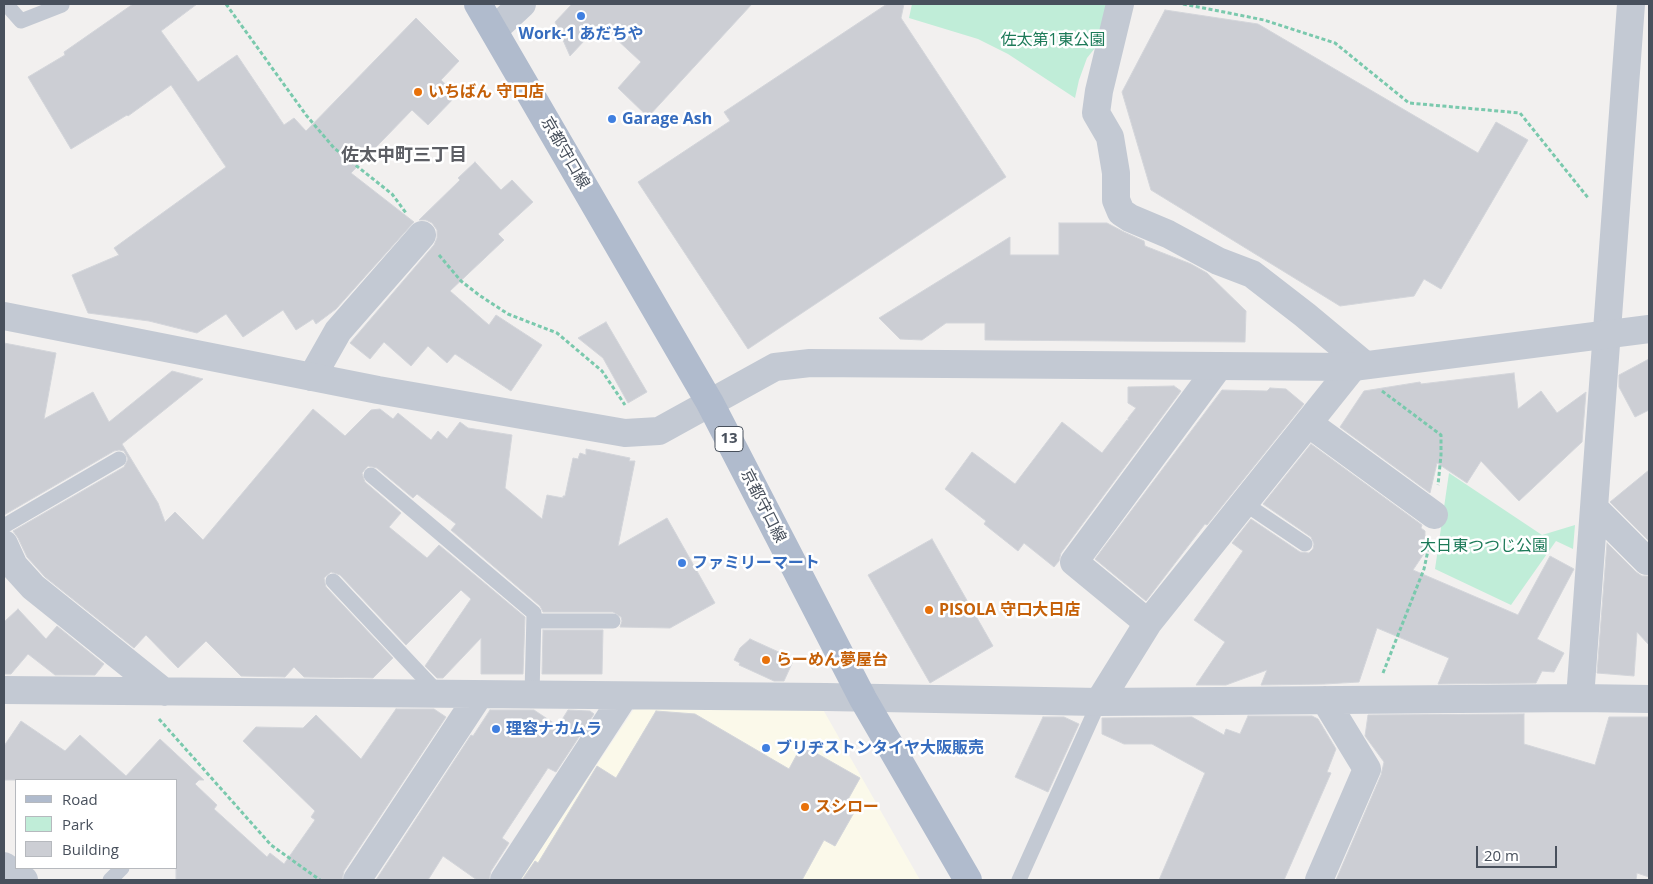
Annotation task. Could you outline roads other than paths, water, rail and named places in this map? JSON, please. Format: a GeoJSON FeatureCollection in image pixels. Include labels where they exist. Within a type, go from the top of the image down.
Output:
{"type":"FeatureCollection","features":[{"type":"Feature","properties":{"kind":"main road","name":"京都守口線"},"geometry":{"type":"LineString","coordinates":[[478,4],[710,403],[863,699],[968,880]]}},
{"type":"Feature","properties":{"kind":"street"},"geometry":{"type":"LineString","coordinates":[[494,30],[522,4]]}},
{"type":"Feature","properties":{"kind":"street"},"geometry":{"type":"LineString","coordinates":[[1120,4],[1099,90],[1096,113],[1110,137],[1116,173],[1116,200],[1121,212],[1130,218],[1168,234],[1218,261],[1252,274],[1305,315],[1359,366]]}},
{"type":"Feature","properties":{"kind":"street"},"geometry":{"type":"LineString","coordinates":[[1580,698],[1631,4]]}},
{"type":"Feature","properties":{"kind":"street"},"geometry":{"type":"LineString","coordinates":[[312,377],[338,331],[422,235]]}},
{"type":"Feature","properties":{"kind":"street"},"geometry":{"type":"LineString","coordinates":[[4,316],[312,377],[625,433],[659,431],[775,367],[810,363],[1359,366],[1649,329]]}},
{"type":"Feature","properties":{"kind":"street"},"geometry":{"type":"LineString","coordinates":[[1148,623],[1074,562],[1219,366]]}},
{"type":"Feature","properties":{"kind":"street"},"geometry":{"type":"LineString","coordinates":[[1099,702],[1148,623],[1308,423],[1359,366]]}},
{"type":"Feature","properties":{"kind":"street"},"geometry":{"type":"LineString","coordinates":[[1308,423],[1434,515]]}},
{"type":"Feature","properties":{"kind":"street"},"geometry":{"type":"LineString","coordinates":[[1594,508],[1647,561],[1649,559]]}},
{"type":"Feature","properties":{"kind":"street"},"geometry":{"type":"LineString","coordinates":[[4,544],[14,566],[33,587],[164,692]]}},
{"type":"Feature","properties":{"kind":"street"},"geometry":{"type":"LineString","coordinates":[[4,690],[1099,702],[1649,699]]}},
{"type":"Feature","properties":{"kind":"street"},"geometry":{"type":"LineString","coordinates":[[357,880],[479,695]]}},
{"type":"Feature","properties":{"kind":"street"},"geometry":{"type":"LineString","coordinates":[[504,880],[624,696]]}},
{"type":"Feature","properties":{"kind":"street"},"geometry":{"type":"LineString","coordinates":[[1319,880],[1367,769],[1325,700]]}},
{"type":"Feature","properties":{"kind":"lane"},"geometry":{"type":"LineString","coordinates":[[6,4],[21,21],[62,4]]}},
{"type":"Feature","properties":{"kind":"lane"},"geometry":{"type":"LineString","coordinates":[[4,526],[119,459]]}},
{"type":"Feature","properties":{"kind":"lane"},"geometry":{"type":"LineString","coordinates":[[370,475],[534,613],[532,695]]}},
{"type":"Feature","properties":{"kind":"lane"},"geometry":{"type":"LineString","coordinates":[[1244,503],[1305,544]]}},
{"type":"Feature","properties":{"kind":"lane"},"geometry":{"type":"LineString","coordinates":[[332,581],[439,694]]}},
{"type":"Feature","properties":{"kind":"lane"},"geometry":{"type":"LineString","coordinates":[[534,621],[613,621]]}},
{"type":"Feature","properties":{"kind":"lane"},"geometry":{"type":"LineString","coordinates":[[1019,880],[1099,702]]}},
{"type":"Feature","properties":{"kind":"lane"},"geometry":{"type":"LineString","coordinates":[[110,880],[121,869]]}},
{"type":"Feature","properties":{"kind":"place","name":"Work-1 あだちや"},"geometry":{"type":"Point","coordinates":[581,16]}},
{"type":"Feature","properties":{"kind":"place","name":"いちばん 守口店"},"geometry":{"type":"Point","coordinates":[418,92]}},
{"type":"Feature","properties":{"kind":"place","name":"Garage Ash"},"geometry":{"type":"Point","coordinates":[612,119]}},
{"type":"Feature","properties":{"kind":"place","name":"ファミリーマート"},"geometry":{"type":"Point","coordinates":[682,563]}},
{"type":"Feature","properties":{"kind":"place","name":"PISOLA 守口大日店"},"geometry":{"type":"Point","coordinates":[929,610]}},
{"type":"Feature","properties":{"kind":"place","name":"らーめん夢屋台"},"geometry":{"type":"Point","coordinates":[766,660]}},
{"type":"Feature","properties":{"kind":"place","name":"理容ナカムラ"},"geometry":{"type":"Point","coordinates":[496,729]}},
{"type":"Feature","properties":{"kind":"place","name":"ブリヂストンタイヤ大阪販売"},"geometry":{"type":"Point","coordinates":[766,748]}},
{"type":"Feature","properties":{"kind":"place","name":"スシロー"},"geometry":{"type":"Point","coordinates":[805,807]}},
{"type":"Feature","properties":{"kind":"district","name":"佐太中町三丁目"},"geometry":{"type":"Point","coordinates":[404,156]}},
{"type":"Feature","properties":{"kind":"park label","name":"佐太第1東公園"},"geometry":{"type":"Point","coordinates":[1053,40]}},
{"type":"Feature","properties":{"kind":"park label","name":"大日東つつじ公園"},"geometry":{"type":"Point","coordinates":[1484,546]}}]}
